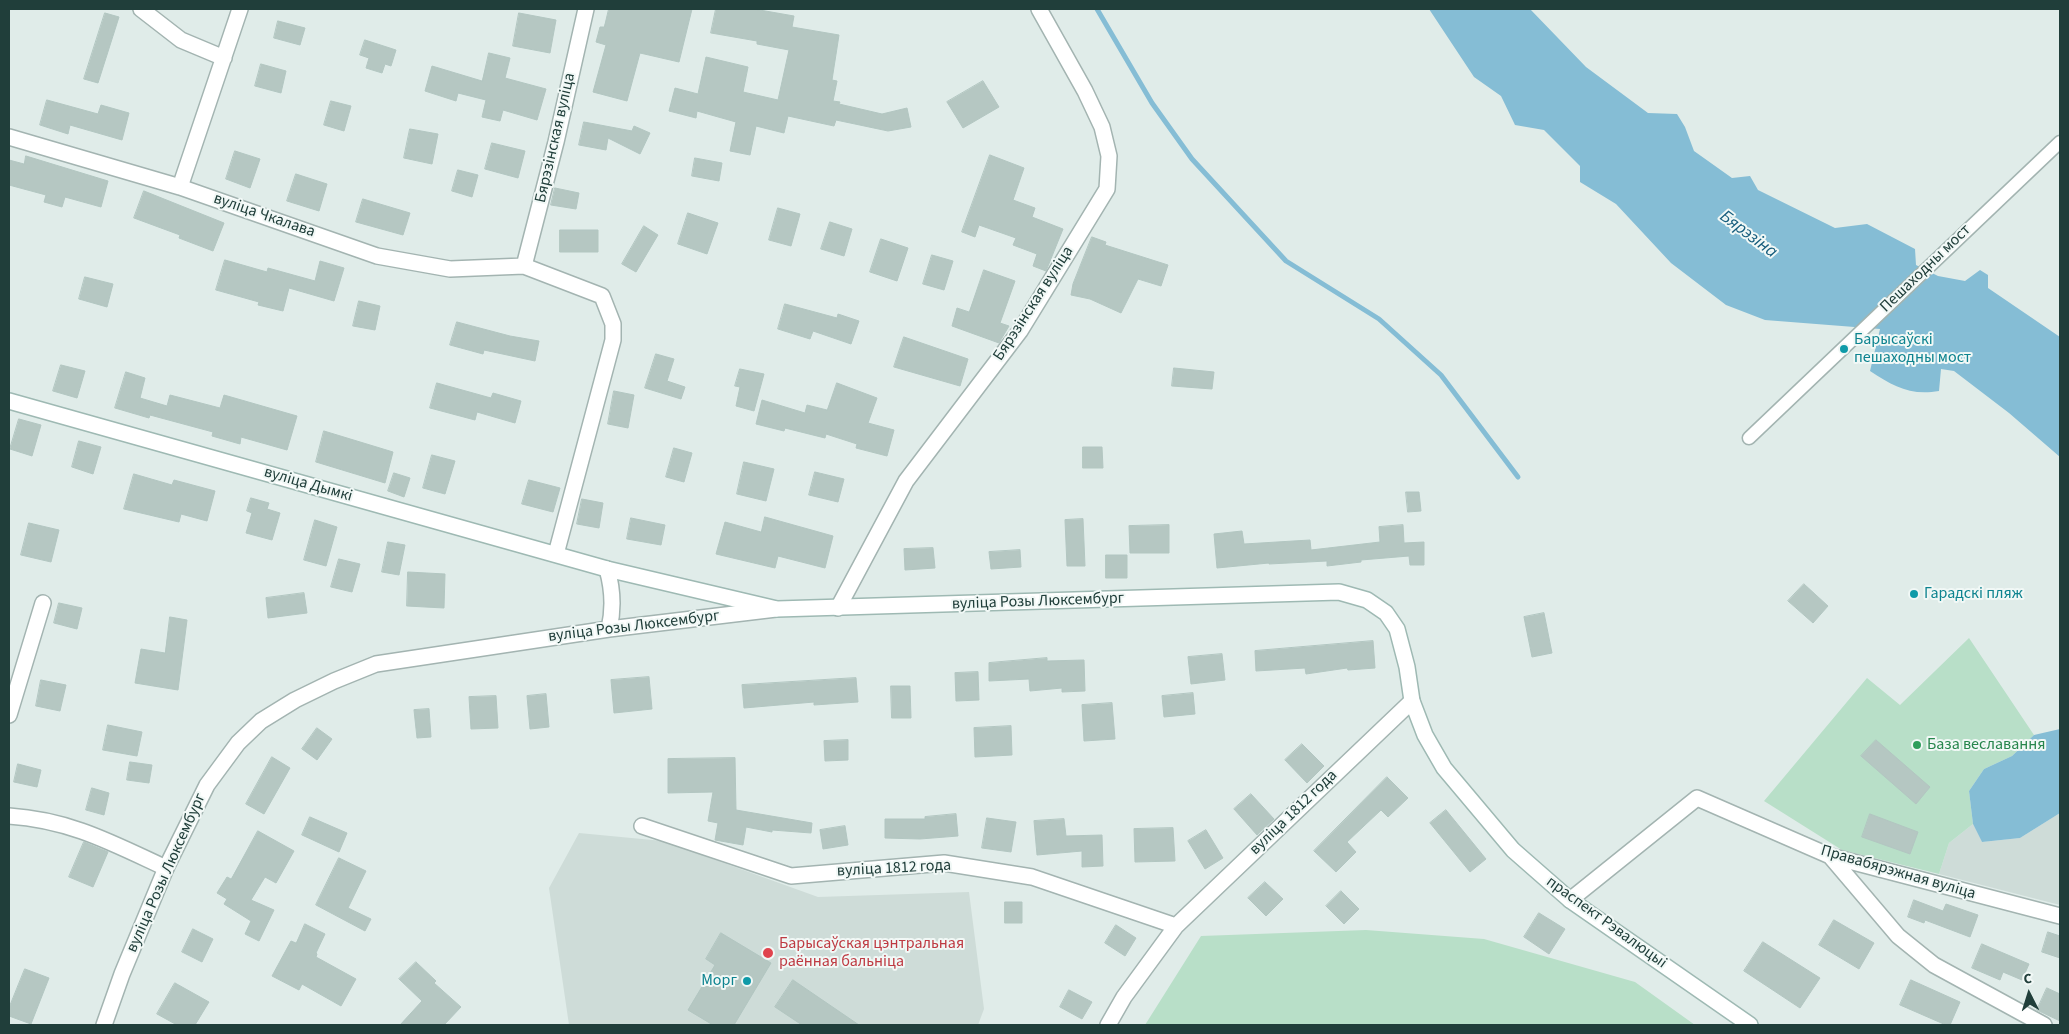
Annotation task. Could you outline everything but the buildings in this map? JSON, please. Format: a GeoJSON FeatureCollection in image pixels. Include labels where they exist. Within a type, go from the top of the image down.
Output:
{"type":"FeatureCollection","features":[{"type":"Feature","properties":{"kind":"street"},"geometry":{"type":"LineString","coordinates":[[141,9],[181,40],[224,58]]}},
{"type":"Feature","properties":{"kind":"street"},"geometry":{"type":"LineString","coordinates":[[180,187],[240,9]]}},
{"type":"Feature","properties":{"kind":"street","name":"Бярэзінская вуліца"},"geometry":{"type":"LineString","coordinates":[[524,266],[556,142],[586,9]]}},
{"type":"Feature","properties":{"kind":"street","name":"Бярэзінская вуліца"},"geometry":{"type":"LineString","coordinates":[[838,608],[906,481],[1020,331],[1107,189],[1109,156],[1102,127],[1085,91],[1039,9]]}},
{"type":"Feature","properties":{"kind":"street","name":"вуліца Чкалава"},"geometry":{"type":"LineString","coordinates":[[9,137],[180,187],[377,256],[450,269],[524,266]]}},
{"type":"Feature","properties":{"kind":"street","name":"Пешаходны мост"},"geometry":{"type":"LineString","coordinates":[[1749,438],[2060,142]]}},
{"type":"Feature","properties":{"kind":"street"},"geometry":{"type":"LineString","coordinates":[[524,266],[602,296],[613,324],[614,340],[556,554]]}},
{"type":"Feature","properties":{"kind":"street","name":"вуліца Дымкі"},"geometry":{"type":"LineString","coordinates":[[9,401],[607,569],[776,609]]}},
{"type":"Feature","properties":{"kind":"street"},"geometry":{"type":"LineString","coordinates":[[607,569],[613,599],[608,629]]}},
{"type":"Feature","properties":{"kind":"street","name":"вуліца Розы Люксембург"},"geometry":{"type":"LineString","coordinates":[[104,1025],[122,974],[166,868],[207,785],[238,743],[261,721],[295,700],[334,681],[376,664],[608,629],[776,609],[1339,592],[1367,600]]}},
{"type":"Feature","properties":{"kind":"street","name":"праспект Рэвалюцыі"},"geometry":{"type":"LineString","coordinates":[[1367,600],[1386,613],[1397,630],[1407,667],[1412,701],[1425,734],[1444,768],[1513,850],[1570,900],[1750,1025]]}},
{"type":"Feature","properties":{"kind":"street"},"geometry":{"type":"LineString","coordinates":[[9,715],[43,604]]}},
{"type":"Feature","properties":{"kind":"street","name":"вуліца 1812 года"},"geometry":{"type":"LineString","coordinates":[[1108,1025],[1124,997],[1176,926],[1412,701]]}},
{"type":"Feature","properties":{"kind":"street","name":"Правабярэжная вуліца"},"geometry":{"type":"LineString","coordinates":[[1570,900],[1698,798],[1830,856],[2060,916]]}},
{"type":"Feature","properties":{"kind":"street"},"geometry":{"type":"LineString","coordinates":[[9,816],[38,818],[92,833],[166,868]]}},
{"type":"Feature","properties":{"kind":"street","name":"вуліца 1812 года"},"geometry":{"type":"LineString","coordinates":[[642,826],[791,876],[944,863],[1032,877],[1176,926]]}},
{"type":"Feature","properties":{"kind":"street"},"geometry":{"type":"LineString","coordinates":[[1830,856],[1898,936],[1934,965],[2044,1025]]}},
{"type":"Feature","properties":{"kind":"shaded area"},"geometry":{"type":"Polygon","coordinates":[[[2060,813],[2060,905],[1939,874],[1949,843],[1973,824],[1982,842],[2020,838],[2060,813]]]}},
{"type":"Feature","properties":{"kind":"shaded area","name":"Барысаўская цэнтральная раённая бальніца"},"geometry":{"type":"Polygon","coordinates":[[[579,833],[663,841],[818,897],[969,892],[984,1009],[978,1025],[569,1025],[549,888],[579,833]]]}},
{"type":"Feature","properties":{"kind":"green space","name":"База веславання"},"geometry":{"type":"Polygon","coordinates":[[[1969,638],[2034,735],[2012,756],[1984,769],[1969,791],[1973,824],[1949,843],[1939,874],[1842,850],[1764,801],[1867,678],[1900,705],[1969,638]]]}},
{"type":"Feature","properties":{"kind":"green space"},"geometry":{"type":"Polygon","coordinates":[[[1366,930],[1484,939],[1635,982],[1695,1025],[1145,1025],[1201,936],[1366,930]]]}},
{"type":"Feature","properties":{"kind":"water","name":"Бярэзіна"},"geometry":{"type":"Polygon","coordinates":[[[1429,9],[1530,9],[1586,67],[1648,113],[1677,114],[1685,127],[1694,151],[1732,178],[1750,176],[1758,190],[1835,228],[1867,224],[1915,249],[1916,265],[1938,276],[1965,281],[1980,270],[1988,275],[1988,288],[2060,337],[2060,457],[2009,413],[1954,371],[1941,369],[1939,391],[1919,392],[1902,389],[1870,371],[1880,329],[1765,320],[1726,305],[1671,263],[1616,204],[1580,182],[1580,166],[1544,130],[1515,125],[1501,96],[1474,77],[1429,9]]]}},
{"type":"Feature","properties":{"kind":"water"},"geometry":{"type":"Polygon","coordinates":[[[2060,729],[2060,813],[2020,838],[1982,842],[1973,824],[1969,791],[1984,769],[2012,756],[2034,735],[2060,729]]]}},
{"type":"Feature","properties":{"kind":"waterway"},"geometry":{"type":"LineString","coordinates":[[1097,9],[1152,103],[1192,159],[1286,261],[1379,319],[1441,375],[1518,477]]}},
{"type":"Feature","properties":{"kind":"place","name":"Барысаўскі пешаходны мост"},"geometry":{"type":"Point","coordinates":[1844,349]}},
{"type":"Feature","properties":{"kind":"place","name":"Гарадскі пляж"},"geometry":{"type":"Point","coordinates":[1914,594]}},
{"type":"Feature","properties":{"kind":"place","name":"База веславання"},"geometry":{"type":"Point","coordinates":[1917,745]}},
{"type":"Feature","properties":{"kind":"place","name":"Барысаўская цэнтральная раённая бальніца"},"geometry":{"type":"Point","coordinates":[768,953]}},
{"type":"Feature","properties":{"kind":"place","name":"Морг"},"geometry":{"type":"Point","coordinates":[747,981]}}]}
